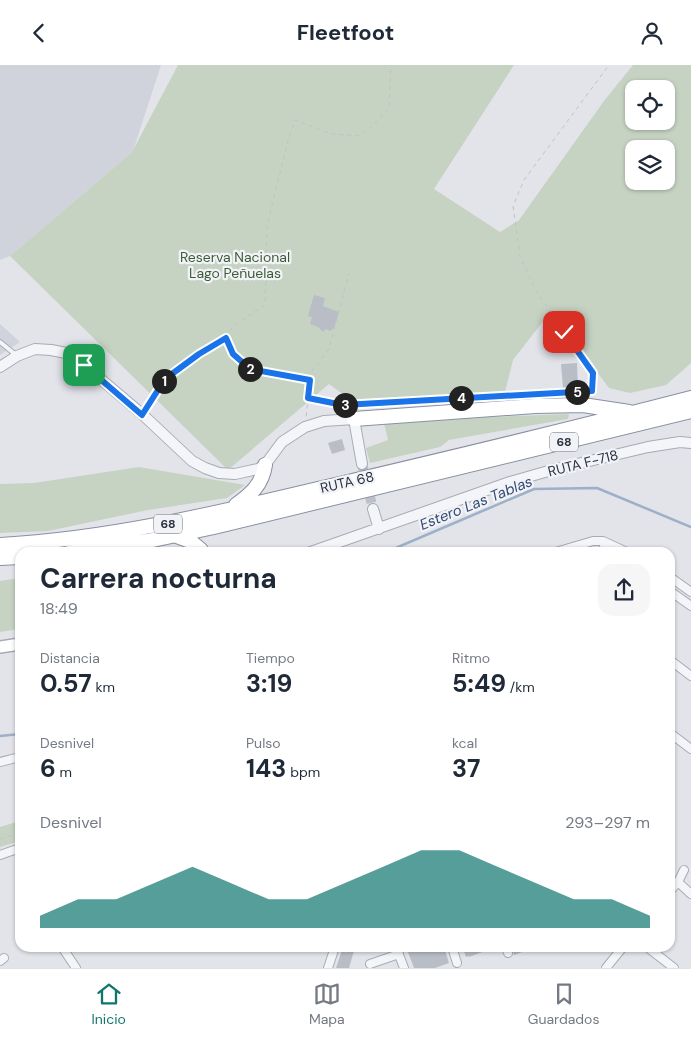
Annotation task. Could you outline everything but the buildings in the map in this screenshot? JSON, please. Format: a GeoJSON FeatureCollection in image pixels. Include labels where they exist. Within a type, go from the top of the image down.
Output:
{"type":"FeatureCollection","features":[{"type":"Feature","properties":{"kind":"highway","name":"RUTA 68"},"geometry":{"type":"LineString","coordinates":[[0,545],[107,535],[228,510],[691,398]]}},
{"type":"Feature","properties":{"kind":"highway"},"geometry":{"type":"LineString","coordinates":[[354,419],[535,406],[583,405],[634,413]]}},
{"type":"Feature","properties":{"kind":"highway","name":"RUTA 68"},"geometry":{"type":"LineString","coordinates":[[113,547],[214,527],[689,412]]}},
{"type":"Feature","properties":{"kind":"highway"},"geometry":{"type":"LineString","coordinates":[[228,510],[254,492],[260,482],[265,465]]}},
{"type":"Feature","properties":{"kind":"highway"},"geometry":{"type":"LineString","coordinates":[[203,547],[214,527]]}},
{"type":"Feature","properties":{"kind":"highway"},"geometry":{"type":"LineString","coordinates":[[173,535],[190,541],[197,547]]}},
{"type":"Feature","properties":{"kind":"highway"},"geometry":{"type":"LineString","coordinates":[[0,558],[15,557]]}},
{"type":"Feature","properties":{"kind":"street"},"geometry":{"type":"LineString","coordinates":[[0,367],[35,349],[66,353],[84,365],[192,461],[219,473],[235,474],[265,465],[282,443],[305,427],[324,421],[354,419],[362,464]]}},
{"type":"Feature","properties":{"kind":"street","name":"RUTA F-718"},"geometry":{"type":"LineString","coordinates":[[326,547],[510,482],[552,470],[648,447],[680,442],[691,443]]}},
{"type":"Feature","properties":{"kind":"street"},"geometry":{"type":"LineString","coordinates":[[373,509],[379,529]]}},
{"type":"Feature","properties":{"kind":"street"},"geometry":{"type":"LineString","coordinates":[[572,547],[593,541],[603,541],[616,547]]}},
{"type":"Feature","properties":{"kind":"street"},"geometry":{"type":"LineString","coordinates":[[603,541],[604,547]]}},
{"type":"Feature","properties":{"kind":"street"},"geometry":{"type":"LineString","coordinates":[[675,581],[691,592]]}},
{"type":"Feature","properties":{"kind":"street"},"geometry":{"type":"LineString","coordinates":[[675,595],[691,606]]}},
{"type":"Feature","properties":{"kind":"street"},"geometry":{"type":"LineString","coordinates":[[675,664],[691,676]]}},
{"type":"Feature","properties":{"kind":"street"},"geometry":{"type":"LineString","coordinates":[[675,737],[691,749]]}},
{"type":"Feature","properties":{"kind":"street"},"geometry":{"type":"LineString","coordinates":[[0,762],[15,758]]}},
{"type":"Feature","properties":{"kind":"street"},"geometry":{"type":"LineString","coordinates":[[0,855],[15,850]]}},
{"type":"Feature","properties":{"kind":"street"},"geometry":{"type":"LineString","coordinates":[[675,885],[684,870]]}},
{"type":"Feature","properties":{"kind":"street"},"geometry":{"type":"LineString","coordinates":[[678,882],[691,893]]}},
{"type":"Feature","properties":{"kind":"street"},"geometry":{"type":"LineString","coordinates":[[65,952],[76,968]]}},
{"type":"Feature","properties":{"kind":"street"},"geometry":{"type":"LineString","coordinates":[[328,968],[333,952]]}},
{"type":"Feature","properties":{"kind":"street"},"geometry":{"type":"LineString","coordinates":[[370,964],[396,952]]}},
{"type":"Feature","properties":{"kind":"street"},"geometry":{"type":"LineString","coordinates":[[398,952],[404,968]]}},
{"type":"Feature","properties":{"kind":"street"},"geometry":{"type":"LineString","coordinates":[[454,952],[457,963]]}},
{"type":"Feature","properties":{"kind":"street"},"geometry":{"type":"LineString","coordinates":[[606,968],[619,952]]}},
{"type":"Feature","properties":{"kind":"street"},"geometry":{"type":"LineString","coordinates":[[653,952],[674,968]]}},
{"type":"Feature","properties":{"kind":"lane"},"geometry":{"type":"LineString","coordinates":[[0,342],[17,357]]}},
{"type":"Feature","properties":{"kind":"path"},"geometry":{"type":"LineString","coordinates":[[142,415],[165,379],[199,354],[226,338],[233,327],[265,305],[268,225],[289,137],[295,120],[330,134],[361,136],[389,109],[391,65]]}},
{"type":"Feature","properties":{"kind":"path"},"geometry":{"type":"LineString","coordinates":[[308,398],[343,405],[592,391],[593,373],[536,291],[520,256],[513,206],[524,180],[609,65]]}},
{"type":"Feature","properties":{"kind":"path"},"geometry":{"type":"LineString","coordinates":[[307,413],[312,371],[329,349],[349,273]]}},
{"type":"Feature","properties":{"kind":"path"},"geometry":{"type":"LineString","coordinates":[[226,338],[233,354],[250,369],[310,380]]}},
{"type":"Feature","properties":{"kind":"path"},"geometry":{"type":"LineString","coordinates":[[0,839],[15,834]]}},
{"type":"Feature","properties":{"kind":"shaded area"},"geometry":{"type":"Polygon","coordinates":[[[0,65],[161,65],[133,151],[10,256],[0,260],[0,65]]]}},
{"type":"Feature","properties":{"kind":"shaded area"},"geometry":{"type":"Polygon","coordinates":[[[0,324],[20,342],[0,355],[0,324]]]}},
{"type":"Feature","properties":{"kind":"green space","name":"Reserva Nacional Lago Peñuelas"},"geometry":{"type":"Polygon","coordinates":[[[178,65],[514,65],[434,189],[500,232],[519,220],[604,101],[633,65],[691,65],[691,363],[666,385],[630,393],[609,388],[551,311],[513,360],[505,392],[355,403],[329,384],[228,470],[10,256],[132,152],[178,65]]]}},
{"type":"Feature","properties":{"kind":"green space"},"geometry":{"type":"Polygon","coordinates":[[[569,414],[568,419],[449,440],[440,447],[370,463],[366,448],[388,440],[384,423],[431,419],[569,414]]]}},
{"type":"Feature","properties":{"kind":"green space"},"geometry":{"type":"Polygon","coordinates":[[[139,467],[245,485],[227,498],[148,510],[48,531],[0,533],[0,484],[34,483],[139,467]]]}},
{"type":"Feature","properties":{"kind":"green space"},"geometry":{"type":"Polygon","coordinates":[[[15,579],[15,630],[0,632],[0,581],[15,579]]]}},
{"type":"Feature","properties":{"kind":"green space"},"geometry":{"type":"Polygon","coordinates":[[[15,822],[15,842],[0,847],[0,827],[15,822]]]}},
{"type":"Feature","properties":{"kind":"waterway","name":"Estero Las Tablas"},"geometry":{"type":"LineString","coordinates":[[398,547],[534,489],[597,488],[691,527]]}},
{"type":"Feature","properties":{"kind":"waterway","name":"Estero Las Tablas"},"geometry":{"type":"LineString","coordinates":[[0,736],[15,734]]}},
{"type":"Feature","properties":{"kind":"tunnel"},"geometry":{"type":"LineString","coordinates":[[362,464],[373,509]]}},
{"type":"Feature","properties":{"kind":"route"},"geometry":{"type":"LineString","coordinates":[[84,365],[142,415],[165,379],[199,354],[226,338],[233,354],[250,369],[310,380],[308,398],[343,405],[592,391],[593,373],[564,332]]}}]}
